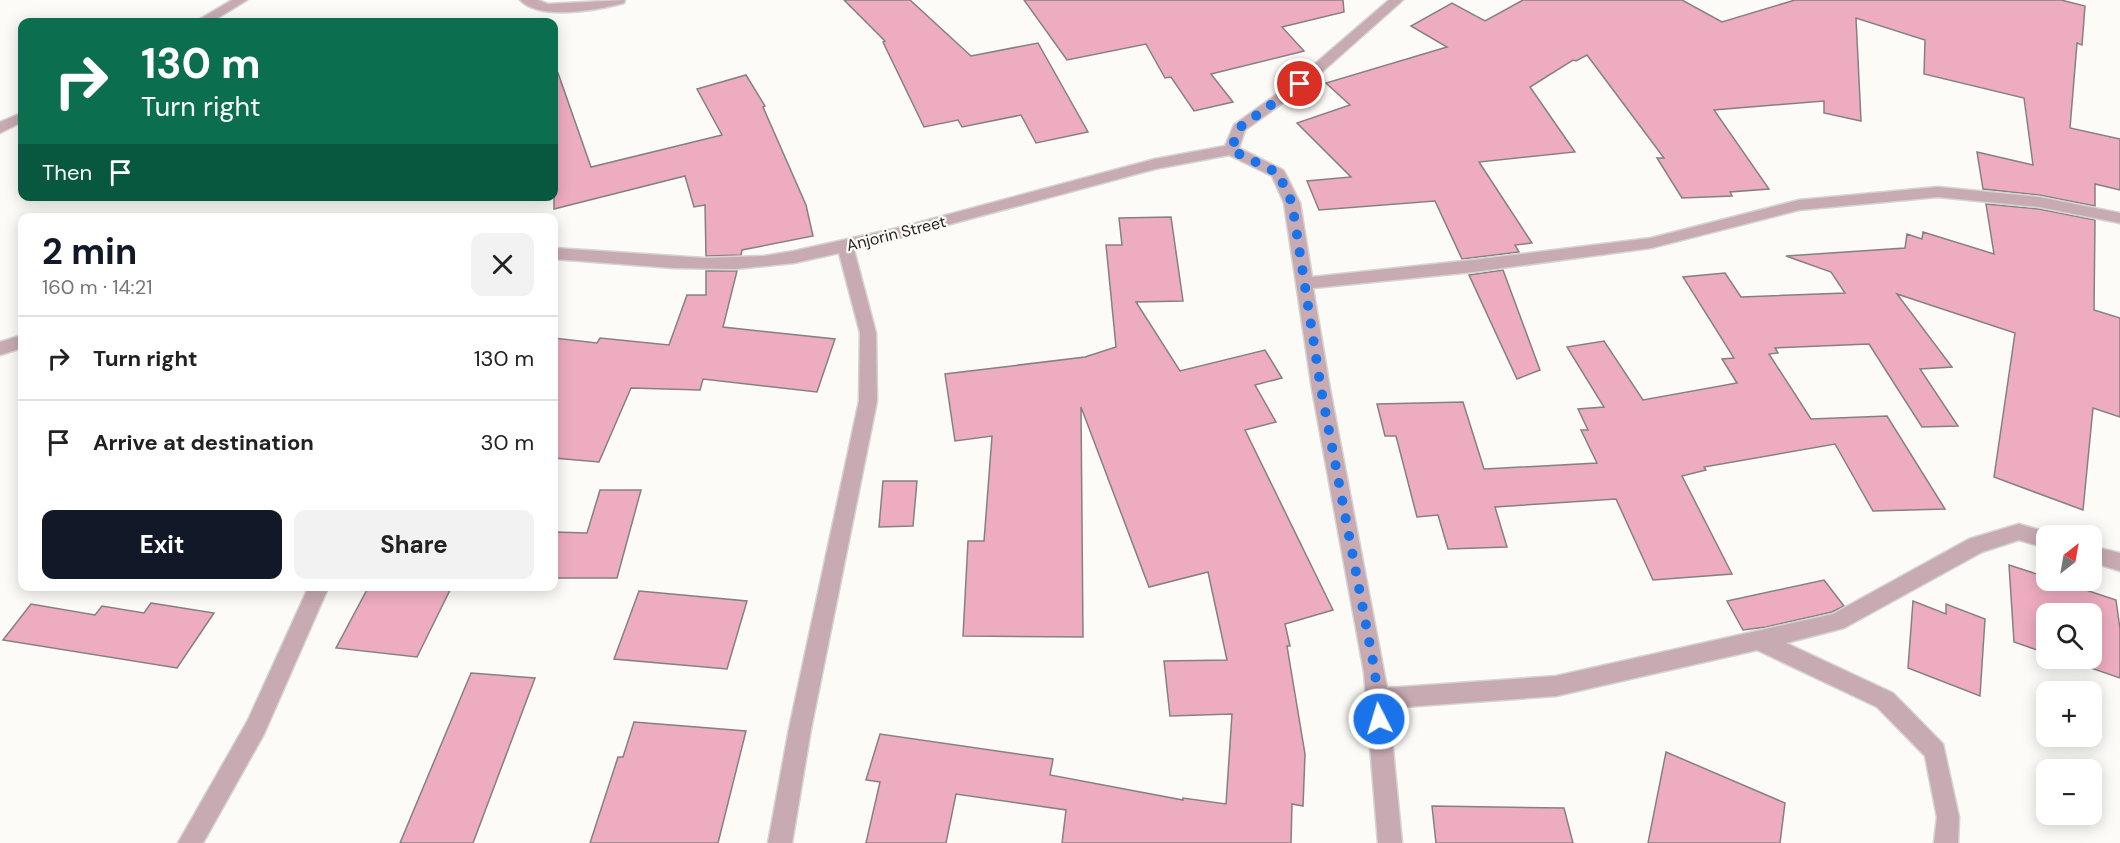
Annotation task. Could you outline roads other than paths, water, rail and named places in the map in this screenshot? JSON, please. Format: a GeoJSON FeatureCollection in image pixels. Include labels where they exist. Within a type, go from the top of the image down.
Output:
{"type":"FeatureCollection","features":[{"type":"Feature","properties":{"kind":"street"},"geometry":{"type":"LineString","coordinates":[[209,18],[241,0]]}},
{"type":"Feature","properties":{"kind":"street"},"geometry":{"type":"LineString","coordinates":[[526,0],[547,8],[598,6],[619,0]]}},
{"type":"Feature","properties":{"kind":"street"},"geometry":{"type":"LineString","coordinates":[[1390,843],[1375,672],[1321,389],[1292,203],[1278,173],[1231,150],[1239,128],[1300,84],[1397,0]]}},
{"type":"Feature","properties":{"kind":"street"},"geometry":{"type":"LineString","coordinates":[[0,128],[18,119]]}},
{"type":"Feature","properties":{"kind":"street","name":"Anjorin Street"},"geometry":{"type":"LineString","coordinates":[[558,253],[718,264],[792,258],[913,229],[1160,163],[1231,150]]}},
{"type":"Feature","properties":{"kind":"street"},"geometry":{"type":"LineString","coordinates":[[1305,283],[1473,266],[1652,243],[1799,206],[1938,192],[2039,202],[2120,218]]}},
{"type":"Feature","properties":{"kind":"street"},"geometry":{"type":"LineString","coordinates":[[780,843],[800,729],[868,401],[868,333],[845,245]]}},
{"type":"Feature","properties":{"kind":"street"},"geometry":{"type":"LineString","coordinates":[[0,349],[18,342]]}},
{"type":"Feature","properties":{"kind":"street"},"geometry":{"type":"LineString","coordinates":[[1377,699],[1556,687],[1837,622],[1976,545],[2019,532],[2036,537]]}},
{"type":"Feature","properties":{"kind":"street"},"geometry":{"type":"LineString","coordinates":[[2102,557],[2120,562]]}},
{"type":"Feature","properties":{"kind":"street"},"geometry":{"type":"LineString","coordinates":[[190,843],[256,726],[317,591]]}},
{"type":"Feature","properties":{"kind":"street"},"geometry":{"type":"LineString","coordinates":[[1758,640],[1885,700],[1935,751],[1948,816],[1946,843]]}}]}
